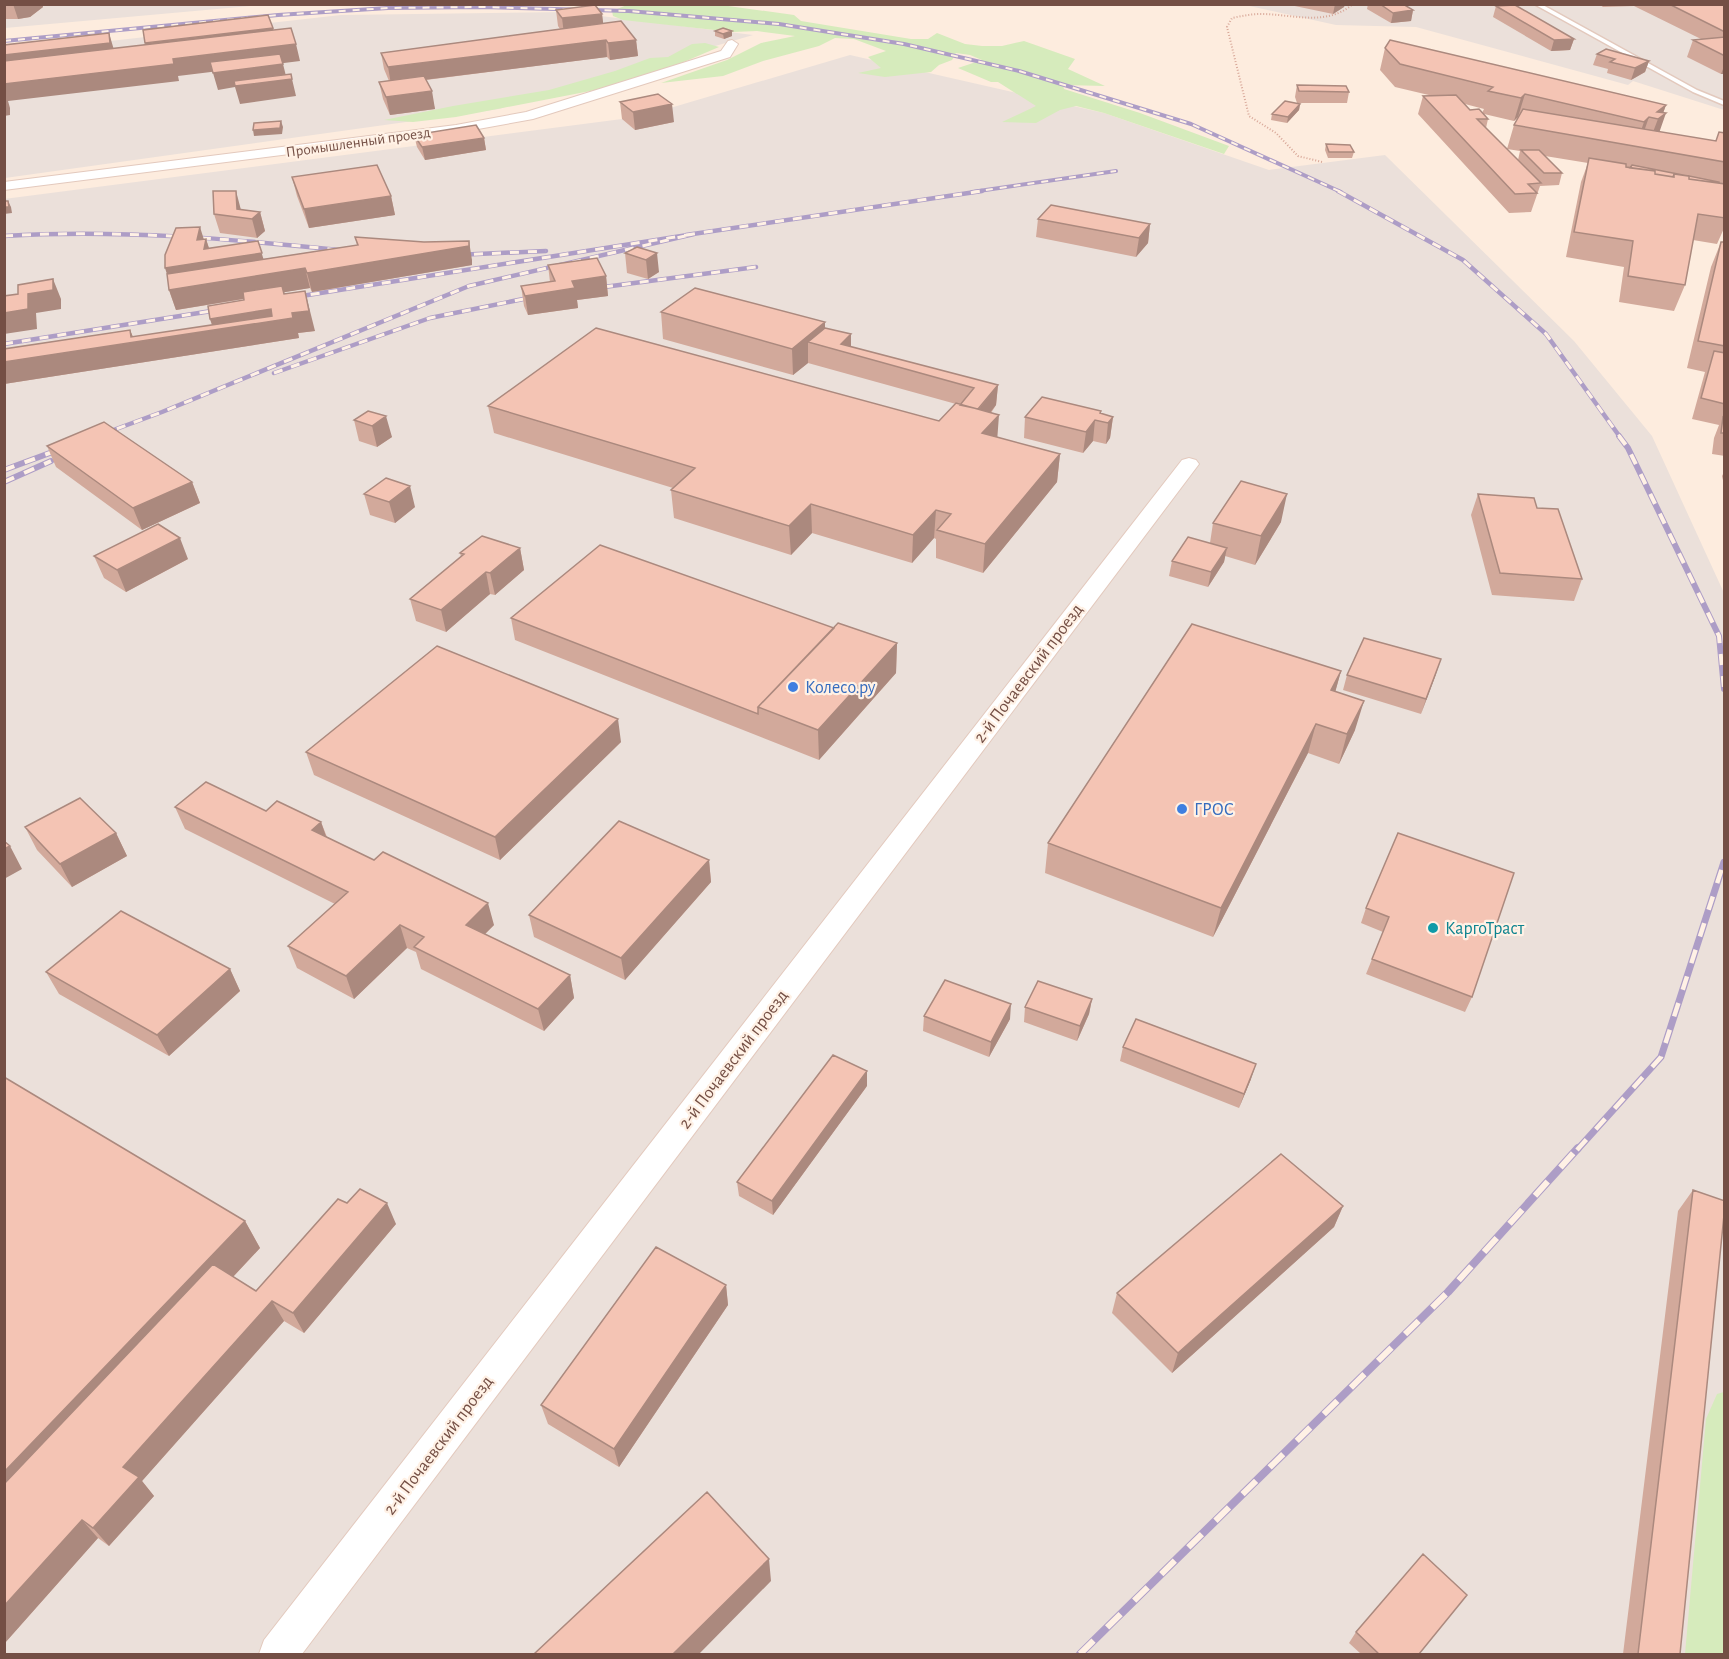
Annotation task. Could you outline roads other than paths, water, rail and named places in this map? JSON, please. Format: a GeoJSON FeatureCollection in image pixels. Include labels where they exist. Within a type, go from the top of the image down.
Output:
{"type":"FeatureCollection","features":[{"type":"Feature","properties":{"kind":"street","name":"Промышленный проезд"},"geometry":{"type":"LineString","coordinates":[[4,186],[326,147],[456,129],[528,116],[726,54],[732,44]]}},
{"type":"Feature","properties":{"kind":"street","name":"2-й Почаевский проезд"},"geometry":{"type":"LineString","coordinates":[[278,1654],[1188,464]]}},
{"type":"Feature","properties":{"kind":"lane"},"geometry":{"type":"LineString","coordinates":[[1536,4],[1695,91],[1725,103]]}},
{"type":"Feature","properties":{"kind":"railway"},"geometry":{"type":"LineString","coordinates":[[4,41],[278,15],[388,8],[481,7],[629,11],[779,24],[904,44],[1019,71],[1191,124],[1341,192]]}},
{"type":"Feature","properties":{"kind":"railway"},"geometry":{"type":"LineString","coordinates":[[972,192],[1116,171]]}},
{"type":"Feature","properties":{"kind":"railway"},"geometry":{"type":"LineString","coordinates":[[686,235],[982,191]]}},
{"type":"Feature","properties":{"kind":"railway"},"geometry":{"type":"LineString","coordinates":[[1338,191],[1463,260],[1546,334],[1620,437]]}},
{"type":"Feature","properties":{"kind":"railway"},"geometry":{"type":"LineString","coordinates":[[4,236],[47,234],[177,236],[349,251]]}},
{"type":"Feature","properties":{"kind":"railway"},"geometry":{"type":"LineString","coordinates":[[100,435],[162,412],[469,286],[694,234],[289,298]]}},
{"type":"Feature","properties":{"kind":"railway"},"geometry":{"type":"LineString","coordinates":[[456,255],[546,251]]}},
{"type":"Feature","properties":{"kind":"railway"},"geometry":{"type":"LineString","coordinates":[[604,287],[756,267]]}},
{"type":"Feature","properties":{"kind":"railway"},"geometry":{"type":"LineString","coordinates":[[274,373],[430,318],[538,296]]}},
{"type":"Feature","properties":{"kind":"railway"},"geometry":{"type":"LineString","coordinates":[[4,344],[224,309]]}},
{"type":"Feature","properties":{"kind":"railway"},"geometry":{"type":"LineString","coordinates":[[1619,436],[1628,448],[1719,636],[1724,689]]}},
{"type":"Feature","properties":{"kind":"railway"},"geometry":{"type":"LineString","coordinates":[[4,470],[66,447]]}},
{"type":"Feature","properties":{"kind":"railway"},"geometry":{"type":"LineString","coordinates":[[4,482],[51,461]]}},
{"type":"Feature","properties":{"kind":"railway"},"geometry":{"type":"LineString","coordinates":[[1577,1150],[1661,1057],[1724,862]]}},
{"type":"Feature","properties":{"kind":"railway"},"geometry":{"type":"LineString","coordinates":[[1080,1654],[1448,1292],[1578,1148]]}},
{"type":"Feature","properties":{"kind":"place","name":"Колесо.ру"},"geometry":{"type":"Point","coordinates":[793,687]}},
{"type":"Feature","properties":{"kind":"place","name":"ГРОС"},"geometry":{"type":"Point","coordinates":[1182,809]}},
{"type":"Feature","properties":{"kind":"place","name":"КаргоТраст"},"geometry":{"type":"Point","coordinates":[1433,928]}}]}
